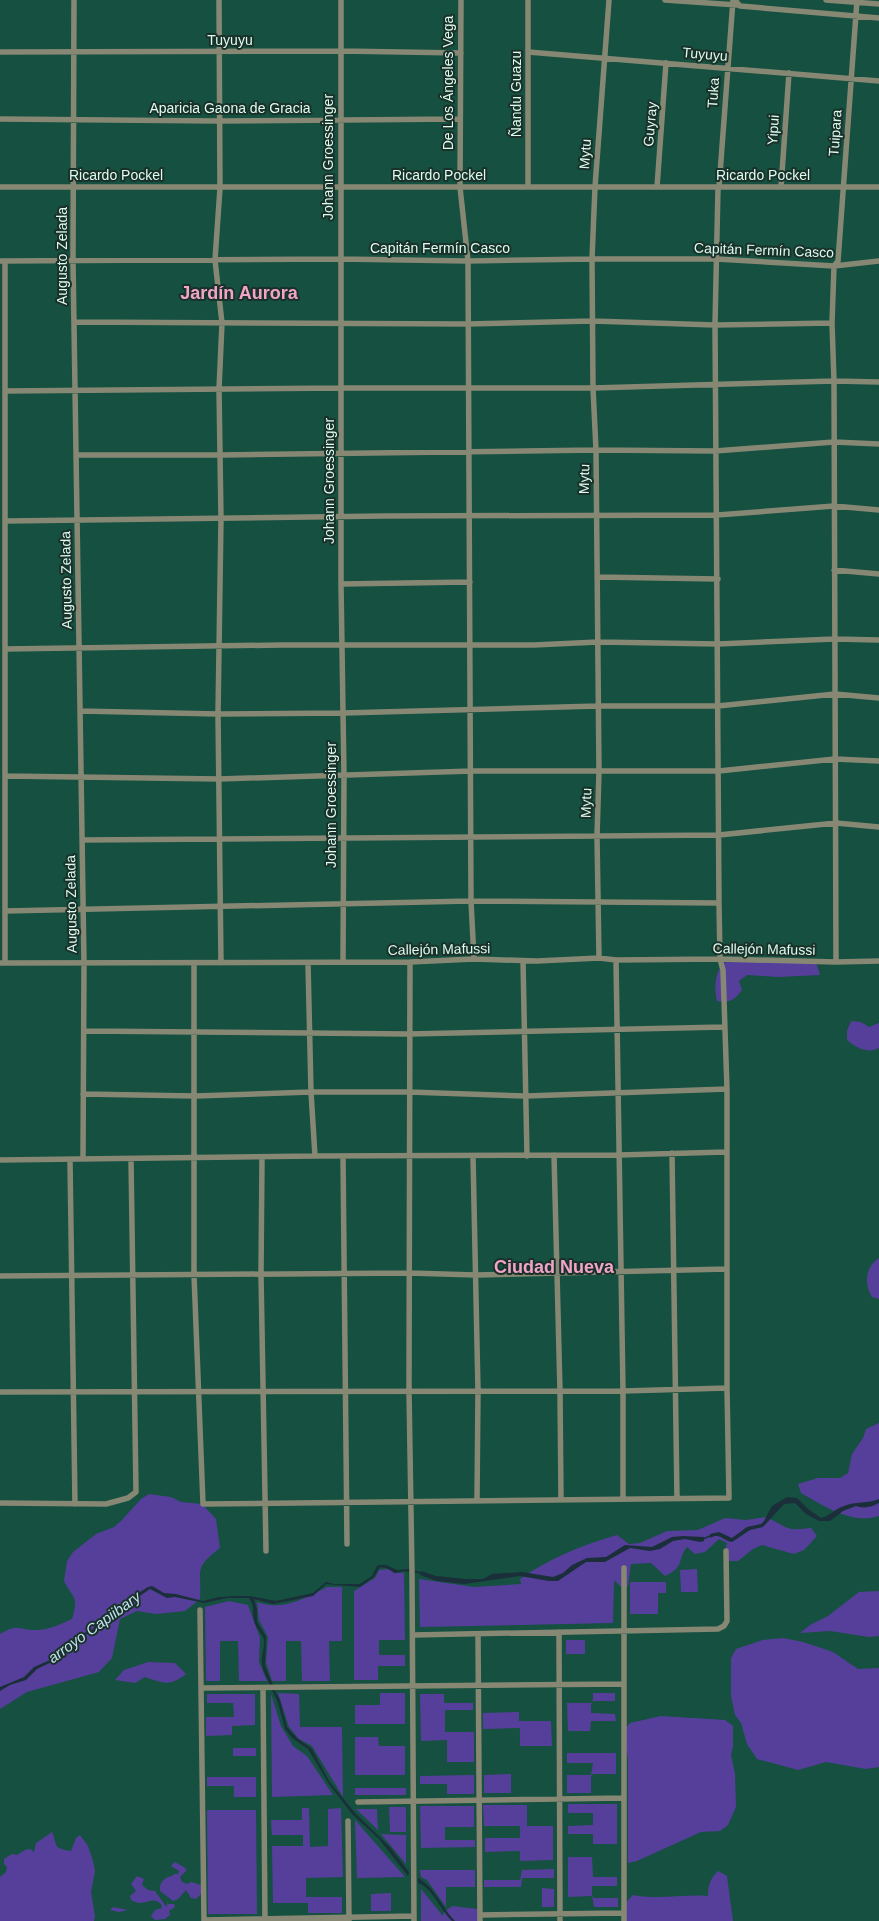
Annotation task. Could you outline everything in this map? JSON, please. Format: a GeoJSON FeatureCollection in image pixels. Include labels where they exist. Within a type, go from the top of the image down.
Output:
{"type":"FeatureCollection","features":[{"type":"Feature","properties":{"kind":"street","name":"Augusto Zelada"},"geometry":{"type":"LineString","coordinates":[[74,0],[73,260],[84,963],[83,1160]]}},
{"type":"Feature","properties":{"kind":"street"},"geometry":{"type":"LineString","coordinates":[[219,0],[220,188],[215,260],[222,323],[219,389],[221,519],[218,714],[222,963]]}},
{"type":"Feature","properties":{"kind":"street","name":"Johann Groessinger"},"geometry":{"type":"LineString","coordinates":[[341,0],[340,323],[341,584],[344,776],[343,962]]}},
{"type":"Feature","properties":{"kind":"street","name":"De Los Ángeles Vega"},"geometry":{"type":"LineString","coordinates":[[461,0],[460,187],[468,261],[467,324],[469,387],[472,771],[471,901],[474,959]]}},
{"type":"Feature","properties":{"kind":"street","name":"Ñandu Guazu"},"geometry":{"type":"LineString","coordinates":[[528,0],[528,187]]}},
{"type":"Feature","properties":{"kind":"street","name":"Mytu"},"geometry":{"type":"LineString","coordinates":[[599,958],[597,836],[599,772],[598,642],[596,450],[592,388],[592,259],[594,187],[609,0]]}},
{"type":"Feature","properties":{"kind":"street"},"geometry":{"type":"LineString","coordinates":[[665,0],[734,2],[740,6],[879,18]]}},
{"type":"Feature","properties":{"kind":"street"},"geometry":{"type":"LineString","coordinates":[[826,0],[857,1],[879,4]]}},
{"type":"Feature","properties":{"kind":"street","name":"Tuipara"},"geometry":{"type":"LineString","coordinates":[[836,962],[834,381],[832,323],[834,266],[838,261],[857,1]]}},
{"type":"Feature","properties":{"kind":"street","name":"Tuka"},"geometry":{"type":"LineString","coordinates":[[677,1498],[729,1498],[727,1388],[727,1089],[723,970],[720,959],[719,904],[718,514],[715,451],[715,325],[718,188],[727,68],[734,2]]}},
{"type":"Feature","properties":{"kind":"street","name":"Tuyuyu"},"geometry":{"type":"LineString","coordinates":[[0,52],[340,51],[461,53]]}},
{"type":"Feature","properties":{"kind":"street","name":"Tuyuyu"},"geometry":{"type":"LineString","coordinates":[[528,52],[879,81]]}},
{"type":"Feature","properties":{"kind":"street","name":"Guyray"},"geometry":{"type":"LineString","coordinates":[[656,188],[666,63]]}},
{"type":"Feature","properties":{"kind":"street","name":"Yipui"},"geometry":{"type":"LineString","coordinates":[[780,187],[789,74]]}},
{"type":"Feature","properties":{"kind":"street","name":"Aparicia Gaona de Gracia"},"geometry":{"type":"LineString","coordinates":[[0,119],[219,121],[460,119]]}},
{"type":"Feature","properties":{"kind":"street","name":"Ricardo Pockel"},"geometry":{"type":"LineString","coordinates":[[0,187],[879,187]]}},
{"type":"Feature","properties":{"kind":"street","name":"Capitán Fermín Casco"},"geometry":{"type":"LineString","coordinates":[[2,261],[340,259],[468,261],[592,259],[716,260],[834,266],[879,261]]}},
{"type":"Feature","properties":{"kind":"street"},"geometry":{"type":"LineString","coordinates":[[2,261],[6,521],[5,911],[3,963]]}},
{"type":"Feature","properties":{"kind":"street"},"geometry":{"type":"LineString","coordinates":[[74,322],[467,324],[592,321],[715,325],[832,323]]}},
{"type":"Feature","properties":{"kind":"street"},"geometry":{"type":"LineString","coordinates":[[5,390],[469,387],[592,388],[834,381],[879,382]]}},
{"type":"Feature","properties":{"kind":"street"},"geometry":{"type":"LineString","coordinates":[[76,454],[221,455],[596,450],[715,451],[834,442],[879,444]]}},
{"type":"Feature","properties":{"kind":"street"},"geometry":{"type":"LineString","coordinates":[[6,521],[718,514],[834,506],[879,510]]}},
{"type":"Feature","properties":{"kind":"street"},"geometry":{"type":"LineString","coordinates":[[834,570],[879,574]]}},
{"type":"Feature","properties":{"kind":"street"},"geometry":{"type":"LineString","coordinates":[[597,577],[718,579]]}},
{"type":"Feature","properties":{"kind":"street"},"geometry":{"type":"LineString","coordinates":[[341,584],[470,582]]}},
{"type":"Feature","properties":{"kind":"street"},"geometry":{"type":"LineString","coordinates":[[5,649],[470,645],[598,642],[718,644],[834,638],[879,640]]}},
{"type":"Feature","properties":{"kind":"street"},"geometry":{"type":"LineString","coordinates":[[80,711],[218,714],[343,713],[598,706],[718,706],[835,694],[879,698]]}},
{"type":"Feature","properties":{"kind":"street"},"geometry":{"type":"LineString","coordinates":[[5,776],[219,779],[472,771],[719,771],[835,759],[879,762]]}},
{"type":"Feature","properties":{"kind":"street"},"geometry":{"type":"LineString","coordinates":[[82,840],[719,835],[836,823],[879,827]]}},
{"type":"Feature","properties":{"kind":"street"},"geometry":{"type":"LineString","coordinates":[[5,911],[471,901],[599,901],[719,904]]}},
{"type":"Feature","properties":{"kind":"street","name":"Callejón Mafussi"},"geometry":{"type":"LineString","coordinates":[[3,963],[410,962],[474,959],[523,961],[599,958],[616,960],[720,959],[836,962],[879,961]]}},
{"type":"Feature","properties":{"kind":"street"},"geometry":{"type":"LineString","coordinates":[[616,960],[623,1391],[623,1499]]}},
{"type":"Feature","properties":{"kind":"street"},"geometry":{"type":"LineString","coordinates":[[523,961],[527,1156]]}},
{"type":"Feature","properties":{"kind":"street"},"geometry":{"type":"LineString","coordinates":[[308,962],[311,1092],[315,1156]]}},
{"type":"Feature","properties":{"kind":"street"},"geometry":{"type":"LineString","coordinates":[[200,1610],[204,1921],[414,1919],[413,1635],[409,1391],[410,962]]}},
{"type":"Feature","properties":{"kind":"street"},"geometry":{"type":"LineString","coordinates":[[194,963],[194,1275],[203,1504],[677,1498],[672,1153]]}},
{"type":"Feature","properties":{"kind":"street"},"geometry":{"type":"LineString","coordinates":[[84,1031],[409,1034],[524,1033],[724,1027]]}},
{"type":"Feature","properties":{"kind":"street"},"geometry":{"type":"LineString","coordinates":[[83,1094],[195,1096],[311,1092],[409,1092],[526,1096],[727,1089]]}},
{"type":"Feature","properties":{"kind":"street"},"geometry":{"type":"LineString","coordinates":[[0,1160],[262,1158],[315,1156],[554,1156],[726,1152]]}},
{"type":"Feature","properties":{"kind":"street"},"geometry":{"type":"LineString","coordinates":[[343,1156],[346,1544]]}},
{"type":"Feature","properties":{"kind":"street"},"geometry":{"type":"LineString","coordinates":[[473,1156],[478,1391],[477,1500]]}},
{"type":"Feature","properties":{"kind":"street"},"geometry":{"type":"LineString","coordinates":[[554,1156],[560,1391],[561,1500]]}},
{"type":"Feature","properties":{"kind":"street"},"geometry":{"type":"LineString","coordinates":[[262,1158],[261,1274],[266,1551]]}},
{"type":"Feature","properties":{"kind":"street"},"geometry":{"type":"LineString","coordinates":[[0,1503],[106,1504],[128,1498],[136,1492],[133,1392],[131,1159]]}},
{"type":"Feature","properties":{"kind":"street"},"geometry":{"type":"LineString","coordinates":[[70,1160],[75,1504]]}},
{"type":"Feature","properties":{"kind":"street"},"geometry":{"type":"LineString","coordinates":[[0,1276],[409,1273],[476,1275],[727,1269]]}},
{"type":"Feature","properties":{"kind":"street"},"geometry":{"type":"LineString","coordinates":[[0,1392],[623,1391],[727,1388]]}},
{"type":"Feature","properties":{"kind":"street"},"geometry":{"type":"LineString","coordinates":[[413,1635],[718,1629],[724,1626],[727,1621],[726,1551]]}},
{"type":"Feature","properties":{"kind":"street"},"geometry":{"type":"LineString","coordinates":[[624,1568],[624,1921]]}},
{"type":"Feature","properties":{"kind":"street"},"geometry":{"type":"LineString","coordinates":[[559,1632],[560,1921]]}},
{"type":"Feature","properties":{"kind":"street"},"geometry":{"type":"LineString","coordinates":[[478,1634],[480,1918],[560,1914],[624,1913]]}},
{"type":"Feature","properties":{"kind":"street"},"geometry":{"type":"LineString","coordinates":[[201,1688],[624,1684]]}},
{"type":"Feature","properties":{"kind":"street"},"geometry":{"type":"LineString","coordinates":[[263,1688],[265,1920]]}},
{"type":"Feature","properties":{"kind":"street"},"geometry":{"type":"LineString","coordinates":[[358,1802],[624,1798]]}},
{"type":"Feature","properties":{"kind":"street"},"geometry":{"type":"LineString","coordinates":[[348,1821],[349,1919]]}},
{"type":"Feature","properties":{"kind":"shaded area"},"geometry":{"type":"Polygon","coordinates":[[[742,959],[809,960],[817,965],[820,975],[778,977],[747,975],[739,981],[742,990],[737,996],[726,1002],[717,1001],[716,981],[720,967],[723,963],[742,959]]]}},
{"type":"Feature","properties":{"kind":"shaded area"},"geometry":{"type":"Polygon","coordinates":[[[851,1021],[861,1022],[869,1027],[879,1023],[879,1048],[875,1050],[862,1049],[847,1040],[847,1031],[851,1021]]]}},
{"type":"Feature","properties":{"kind":"shaded area"},"geometry":{"type":"Polygon","coordinates":[[[879,1258],[879,1299],[872,1297],[869,1292],[867,1276],[871,1266],[879,1258]]]}},
{"type":"Feature","properties":{"kind":"shaded area"},"geometry":{"type":"Polygon","coordinates":[[[879,1423],[879,1516],[859,1518],[838,1513],[801,1493],[798,1484],[818,1478],[840,1478],[848,1473],[852,1454],[863,1438],[866,1429],[879,1423]]]}},
{"type":"Feature","properties":{"kind":"shaded area"},"geometry":{"type":"Polygon","coordinates":[[[149,1494],[171,1497],[181,1502],[202,1504],[216,1519],[220,1548],[202,1565],[200,1575],[200,1599],[185,1611],[156,1614],[137,1611],[120,1619],[112,1658],[99,1672],[27,1692],[0,1709],[0,1634],[14,1628],[33,1630],[48,1629],[72,1619],[75,1602],[64,1581],[67,1561],[73,1552],[96,1534],[114,1527],[141,1499],[149,1494]]]}},
{"type":"Feature","properties":{"kind":"shaded area"},"geometry":{"type":"Polygon","coordinates":[[[765,1517],[789,1528],[811,1528],[817,1536],[804,1550],[794,1554],[762,1545],[753,1549],[738,1561],[729,1561],[725,1552],[727,1543],[719,1539],[705,1552],[695,1554],[687,1547],[676,1569],[665,1576],[651,1563],[631,1564],[628,1586],[622,1588],[614,1580],[613,1623],[420,1627],[419,1579],[474,1587],[521,1584],[520,1579],[531,1571],[555,1558],[591,1543],[617,1535],[629,1544],[640,1543],[667,1531],[698,1530],[725,1518],[746,1520],[765,1517]]]}},
{"type":"Feature","properties":{"kind":"shaded area"},"geometry":{"type":"Polygon","coordinates":[[[389,1569],[394,1573],[404,1573],[405,1640],[379,1640],[379,1655],[405,1655],[405,1666],[378,1666],[378,1680],[354,1680],[354,1591],[375,1578],[379,1570],[389,1569]]]}},
{"type":"Feature","properties":{"kind":"shaded area"},"geometry":{"type":"Polygon","coordinates":[[[697,1569],[698,1592],[681,1592],[680,1570],[697,1569]]]}},
{"type":"Feature","properties":{"kind":"shaded area"},"geometry":{"type":"Polygon","coordinates":[[[630,1582],[666,1582],[666,1593],[658,1593],[658,1614],[630,1614],[630,1582]]]}},
{"type":"Feature","properties":{"kind":"shaded area"},"geometry":{"type":"Polygon","coordinates":[[[327,1587],[342,1587],[342,1641],[329,1641],[330,1681],[302,1681],[301,1641],[286,1641],[286,1681],[272,1681],[266,1662],[268,1637],[259,1620],[257,1602],[276,1605],[285,1604],[301,1599],[327,1587]]]}},
{"type":"Feature","properties":{"kind":"shaded area"},"geometry":{"type":"Polygon","coordinates":[[[879,1591],[879,1636],[869,1637],[830,1631],[800,1633],[810,1625],[828,1616],[859,1592],[879,1591]]]}},
{"type":"Feature","properties":{"kind":"shaded area"},"geometry":{"type":"Polygon","coordinates":[[[229,1601],[248,1605],[260,1638],[259,1662],[267,1681],[239,1681],[238,1641],[220,1641],[220,1681],[206,1681],[205,1607],[229,1601]]]}},
{"type":"Feature","properties":{"kind":"shaded area"},"geometry":{"type":"Polygon","coordinates":[[[783,1638],[803,1642],[833,1652],[858,1669],[879,1668],[879,1767],[866,1769],[826,1762],[798,1770],[757,1759],[747,1744],[741,1723],[735,1715],[731,1696],[731,1658],[736,1649],[763,1640],[783,1638]]]}},
{"type":"Feature","properties":{"kind":"shaded area"},"geometry":{"type":"Polygon","coordinates":[[[566,1640],[585,1640],[585,1654],[566,1654],[566,1640]]]}},
{"type":"Feature","properties":{"kind":"shaded area"},"geometry":{"type":"Polygon","coordinates":[[[148,1662],[175,1663],[186,1674],[175,1681],[166,1683],[145,1677],[135,1683],[115,1680],[124,1670],[148,1662]]]}},
{"type":"Feature","properties":{"kind":"shaded area"},"geometry":{"type":"Polygon","coordinates":[[[278,1693],[299,1694],[300,1727],[342,1727],[343,1797],[312,1746],[299,1739],[289,1727],[278,1693]]]}},
{"type":"Feature","properties":{"kind":"shaded area"},"geometry":{"type":"Polygon","coordinates":[[[380,1693],[405,1693],[405,1724],[355,1724],[355,1705],[380,1705],[380,1693]]]}},
{"type":"Feature","properties":{"kind":"shaded area"},"geometry":{"type":"Polygon","coordinates":[[[593,1693],[615,1693],[615,1701],[593,1701],[591,1704],[591,1713],[615,1714],[616,1721],[591,1721],[590,1731],[568,1731],[567,1703],[591,1703],[593,1700],[593,1693]]]}},
{"type":"Feature","properties":{"kind":"shaded area"},"geometry":{"type":"Polygon","coordinates":[[[207,1694],[255,1694],[255,1725],[232,1726],[232,1735],[206,1736],[206,1717],[234,1717],[233,1703],[207,1703],[207,1694]]]}},
{"type":"Feature","properties":{"kind":"shaded area"},"geometry":{"type":"Polygon","coordinates":[[[271,1694],[281,1726],[293,1746],[307,1756],[333,1795],[272,1797],[271,1694]]]}},
{"type":"Feature","properties":{"kind":"shaded area"},"geometry":{"type":"Polygon","coordinates":[[[420,1694],[444,1694],[444,1703],[473,1703],[473,1710],[445,1710],[445,1732],[474,1732],[474,1762],[447,1762],[447,1740],[421,1741],[420,1694]]]}},
{"type":"Feature","properties":{"kind":"shaded area"},"geometry":{"type":"Polygon","coordinates":[[[519,1712],[519,1721],[551,1721],[552,1746],[520,1746],[520,1728],[483,1729],[483,1713],[519,1712]]]}},
{"type":"Feature","properties":{"kind":"shaded area"},"geometry":{"type":"Polygon","coordinates":[[[661,1716],[725,1720],[733,1726],[733,1746],[731,1755],[735,1774],[736,1807],[728,1825],[720,1831],[701,1832],[637,1861],[628,1863],[628,1760],[624,1730],[630,1723],[661,1716]]]}},
{"type":"Feature","properties":{"kind":"shaded area"},"geometry":{"type":"Polygon","coordinates":[[[355,1737],[378,1737],[379,1746],[405,1746],[405,1775],[355,1775],[355,1737]]]}},
{"type":"Feature","properties":{"kind":"shaded area"},"geometry":{"type":"Polygon","coordinates":[[[233,1748],[256,1748],[256,1756],[233,1756],[233,1748]]]}},
{"type":"Feature","properties":{"kind":"shaded area"},"geometry":{"type":"Polygon","coordinates":[[[567,1753],[616,1753],[616,1774],[593,1774],[591,1776],[591,1793],[567,1793],[567,1775],[591,1775],[593,1763],[567,1763],[567,1753]]]}},
{"type":"Feature","properties":{"kind":"shaded area"},"geometry":{"type":"Polygon","coordinates":[[[511,1774],[511,1793],[484,1793],[484,1775],[511,1774]]]}},
{"type":"Feature","properties":{"kind":"shaded area"},"geometry":{"type":"Polygon","coordinates":[[[474,1775],[474,1794],[447,1794],[447,1784],[420,1784],[420,1776],[474,1775]]]}},
{"type":"Feature","properties":{"kind":"shaded area"},"geometry":{"type":"Polygon","coordinates":[[[207,1777],[256,1777],[256,1797],[234,1797],[234,1786],[207,1786],[207,1777]]]}},
{"type":"Feature","properties":{"kind":"shaded area"},"geometry":{"type":"Polygon","coordinates":[[[355,1788],[406,1788],[406,1795],[355,1795],[355,1788]]]}},
{"type":"Feature","properties":{"kind":"shaded area"},"geometry":{"type":"Polygon","coordinates":[[[568,1804],[617,1804],[617,1844],[593,1844],[593,1834],[568,1834],[568,1826],[593,1825],[593,1813],[568,1813],[568,1804]]]}},
{"type":"Feature","properties":{"kind":"shaded area"},"geometry":{"type":"Polygon","coordinates":[[[483,1805],[527,1805],[527,1826],[553,1826],[553,1860],[520,1861],[520,1851],[485,1852],[485,1838],[520,1838],[520,1826],[484,1826],[483,1805]]]}},
{"type":"Feature","properties":{"kind":"shaded area"},"geometry":{"type":"Polygon","coordinates":[[[420,1806],[474,1806],[474,1827],[445,1827],[445,1840],[475,1840],[475,1847],[421,1848],[420,1806]]]}},
{"type":"Feature","properties":{"kind":"shaded area"},"geometry":{"type":"Polygon","coordinates":[[[389,1807],[406,1807],[406,1832],[390,1832],[389,1807]]]}},
{"type":"Feature","properties":{"kind":"shaded area"},"geometry":{"type":"Polygon","coordinates":[[[302,1808],[309,1808],[310,1847],[328,1846],[328,1809],[341,1808],[343,1877],[306,1878],[306,1897],[342,1897],[342,1913],[308,1913],[308,1903],[273,1903],[272,1846],[303,1846],[303,1835],[272,1835],[271,1820],[302,1820],[302,1808]]]}},
{"type":"Feature","properties":{"kind":"shaded area"},"geometry":{"type":"Polygon","coordinates":[[[356,1809],[377,1809],[378,1830],[356,1809]]]}},
{"type":"Feature","properties":{"kind":"shaded area"},"geometry":{"type":"Polygon","coordinates":[[[207,1810],[256,1810],[257,1914],[208,1914],[207,1810]]]}},
{"type":"Feature","properties":{"kind":"shaded area"},"geometry":{"type":"Polygon","coordinates":[[[355,1820],[405,1877],[357,1878],[355,1820]]]}},
{"type":"Feature","properties":{"kind":"shaded area"},"geometry":{"type":"Polygon","coordinates":[[[52,1832],[57,1846],[61,1849],[71,1851],[76,1838],[80,1835],[88,1846],[95,1871],[91,1892],[95,1916],[94,1921],[0,1921],[0,1877],[6,1872],[7,1867],[4,1864],[4,1859],[12,1854],[17,1855],[25,1850],[30,1849],[34,1852],[36,1843],[52,1832]]]}},
{"type":"Feature","properties":{"kind":"shaded area"},"geometry":{"type":"Polygon","coordinates":[[[381,1834],[406,1835],[406,1864],[381,1834]]]}},
{"type":"Feature","properties":{"kind":"shaded area"},"geometry":{"type":"Polygon","coordinates":[[[568,1857],[592,1857],[593,1877],[617,1877],[617,1886],[592,1886],[592,1896],[568,1897],[568,1857]]]}},
{"type":"Feature","properties":{"kind":"shaded area"},"geometry":{"type":"Polygon","coordinates":[[[175,1862],[187,1870],[180,1877],[182,1882],[187,1884],[191,1882],[201,1885],[203,1892],[196,1899],[191,1898],[186,1890],[178,1899],[173,1901],[160,1891],[160,1885],[164,1879],[174,1874],[178,1874],[179,1871],[171,1866],[175,1862]]]}},
{"type":"Feature","properties":{"kind":"shaded area"},"geometry":{"type":"Polygon","coordinates":[[[554,1869],[554,1878],[522,1878],[521,1887],[484,1887],[484,1880],[520,1880],[522,1870],[554,1869]]]}},
{"type":"Feature","properties":{"kind":"shaded area"},"geometry":{"type":"Polygon","coordinates":[[[420,1870],[475,1870],[475,1887],[446,1887],[446,1907],[427,1880],[421,1877],[420,1870]]]}},
{"type":"Feature","properties":{"kind":"shaded area"},"geometry":{"type":"Polygon","coordinates":[[[718,1871],[727,1876],[733,1921],[626,1921],[626,1902],[633,1895],[652,1897],[708,1896],[710,1882],[718,1871]]]}},
{"type":"Feature","properties":{"kind":"shaded area"},"geometry":{"type":"Polygon","coordinates":[[[137,1876],[144,1879],[142,1885],[148,1890],[155,1891],[167,1907],[167,1902],[168,1904],[174,1904],[175,1907],[169,1911],[170,1915],[165,1919],[155,1920],[151,1916],[155,1910],[162,1908],[161,1904],[158,1902],[153,1901],[139,1903],[131,1900],[130,1896],[136,1891],[131,1884],[137,1876]]]}},
{"type":"Feature","properties":{"kind":"shaded area"},"geometry":{"type":"Polygon","coordinates":[[[542,1888],[554,1889],[554,1907],[542,1907],[542,1888]]]}},
{"type":"Feature","properties":{"kind":"shaded area"},"geometry":{"type":"Polygon","coordinates":[[[421,1889],[443,1916],[444,1912],[452,1906],[478,1909],[478,1921],[421,1921],[421,1889]]]}},
{"type":"Feature","properties":{"kind":"shaded area"},"geometry":{"type":"Polygon","coordinates":[[[391,1893],[391,1911],[371,1911],[371,1894],[391,1893]]]}},
{"type":"Feature","properties":{"kind":"shaded area"},"geometry":{"type":"Polygon","coordinates":[[[592,1896],[594,1898],[618,1898],[618,1907],[594,1907],[592,1896]]]}},
{"type":"Feature","properties":{"kind":"shaded area"},"geometry":{"type":"Polygon","coordinates":[[[113,1907],[128,1910],[119,1912],[110,1910],[113,1907]]]}},
{"type":"Feature","properties":{"kind":"water"},"geometry":{"type":"Polygon","coordinates":[[[787,1497],[797,1498],[808,1509],[821,1518],[848,1504],[870,1502],[879,1499],[879,1503],[868,1507],[856,1506],[843,1511],[830,1521],[819,1521],[806,1514],[795,1503],[784,1504],[763,1527],[750,1530],[732,1542],[719,1536],[713,1536],[710,1538],[710,1534],[719,1532],[732,1538],[747,1527],[761,1524],[772,1506],[787,1497]]]}},
{"type":"Feature","properties":{"kind":"water"},"geometry":{"type":"Polygon","coordinates":[[[672,1537],[704,1537],[704,1541],[700,1542],[685,1539],[673,1541],[660,1549],[650,1551],[630,1548],[605,1562],[586,1562],[558,1581],[520,1576],[464,1584],[437,1581],[420,1575],[421,1571],[436,1576],[483,1579],[492,1574],[522,1572],[553,1577],[563,1573],[572,1565],[587,1558],[606,1557],[625,1545],[652,1547],[672,1537]]]}},
{"type":"Feature","properties":{"kind":"water"},"geometry":{"type":"Polygon","coordinates":[[[386,1565],[397,1570],[409,1569],[409,1572],[404,1571],[395,1573],[386,1568],[380,1567],[374,1577],[360,1587],[326,1584],[313,1596],[273,1604],[254,1599],[257,1609],[257,1622],[266,1636],[265,1666],[273,1685],[270,1685],[263,1668],[262,1659],[264,1640],[255,1624],[253,1618],[253,1606],[249,1598],[227,1598],[204,1603],[175,1597],[167,1598],[150,1589],[103,1621],[98,1629],[70,1642],[61,1651],[56,1660],[37,1669],[26,1680],[10,1685],[0,1691],[0,1687],[24,1677],[34,1667],[50,1660],[64,1643],[93,1629],[110,1611],[148,1587],[152,1586],[164,1593],[176,1594],[203,1601],[219,1597],[250,1596],[276,1601],[313,1593],[326,1582],[334,1584],[360,1584],[372,1576],[377,1566],[386,1565]]]}},
{"type":"Feature","properties":{"kind":"water"},"geometry":{"type":"Polygon","coordinates":[[[274,1689],[280,1700],[287,1727],[297,1738],[312,1749],[329,1781],[355,1813],[390,1847],[409,1872],[408,1876],[379,1839],[352,1814],[329,1784],[308,1749],[292,1738],[285,1729],[278,1703],[272,1690],[274,1689]]]}},
{"type":"Feature","properties":{"kind":"water"},"geometry":{"type":"Polygon","coordinates":[[[418,1878],[434,1892],[455,1921],[452,1921],[448,1917],[428,1889],[418,1883],[418,1878]]]}},
{"type":"Feature","properties":{"kind":"waterway","name":"arroyo Capiibary"},"geometry":{"type":"LineString","coordinates":[[703,1539],[710,1536]]}},
{"type":"Feature","properties":{"kind":"waterway","name":"arroyo Capiibary"},"geometry":{"type":"LineString","coordinates":[[413,1571],[421,1573]]}},
{"type":"Feature","properties":{"kind":"district","name":"Jardín Aurora"},"geometry":{"type":"Point","coordinates":[239,293]}},
{"type":"Feature","properties":{"kind":"district","name":"Ciudad Nueva"},"geometry":{"type":"Point","coordinates":[554,1267]}}]}
